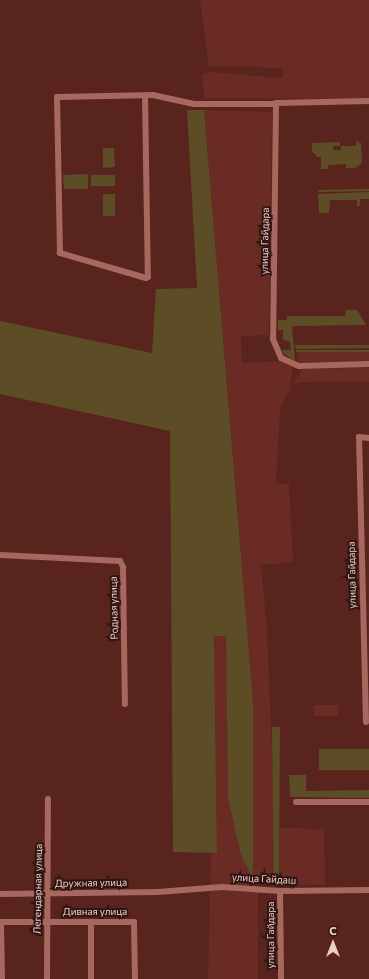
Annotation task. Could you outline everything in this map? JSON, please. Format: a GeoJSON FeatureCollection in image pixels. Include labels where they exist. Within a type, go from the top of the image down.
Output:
{"type":"FeatureCollection","features":[{"type":"Feature","properties":{"kind":"street"},"geometry":{"type":"LineString","coordinates":[[145,96],[148,277],[146,278],[60,253],[57,97],[145,96],[194,104],[276,104],[369,101]]}},
{"type":"Feature","properties":{"kind":"street","name":"улица Гайдара"},"geometry":{"type":"LineString","coordinates":[[276,104],[273,339],[281,358],[299,366],[369,364]]}},
{"type":"Feature","properties":{"kind":"street","name":"улица Гайдара"},"geometry":{"type":"LineString","coordinates":[[366,722],[359,437],[369,438]]}},
{"type":"Feature","properties":{"kind":"street","name":"Родная улица"},"geometry":{"type":"LineString","coordinates":[[0,555],[120,561],[123,567],[125,704]]}},
{"type":"Feature","properties":{"kind":"street","name":"Легендарная улица"},"geometry":{"type":"LineString","coordinates":[[47,979],[48,799]]}},
{"type":"Feature","properties":{"kind":"street"},"geometry":{"type":"LineString","coordinates":[[296,802],[369,802]]}},
{"type":"Feature","properties":{"kind":"street","name":"улица Гайдаш"},"geometry":{"type":"LineString","coordinates":[[158,892],[222,887],[280,891],[369,890]]}},
{"type":"Feature","properties":{"kind":"street","name":"улица Гайдара"},"geometry":{"type":"LineString","coordinates":[[280,891],[281,979]]}},
{"type":"Feature","properties":{"kind":"street","name":"Дружная улица"},"geometry":{"type":"LineString","coordinates":[[0,894],[158,892]]}},
{"type":"Feature","properties":{"kind":"street"},"geometry":{"type":"LineString","coordinates":[[1,922],[2,979]]}},
{"type":"Feature","properties":{"kind":"street","name":"Дивная улица"},"geometry":{"type":"LineString","coordinates":[[1,922],[134,922],[134,979]]}},
{"type":"Feature","properties":{"kind":"street"},"geometry":{"type":"LineString","coordinates":[[91,922],[92,979]]}},
{"type":"Feature","properties":{"kind":"shaded area"},"geometry":{"type":"Polygon","coordinates":[[[200,0],[369,0],[369,99],[204,98],[202,74],[213,72],[283,78],[283,68],[209,66],[200,0]]]}},
{"type":"Feature","properties":{"kind":"shaded area"},"geometry":{"type":"Polygon","coordinates":[[[187,110],[204,110],[253,701],[253,879],[241,855],[228,797],[226,636],[214,636],[217,853],[173,852],[170,431],[0,394],[0,321],[152,353],[156,289],[197,288],[187,110]]]}},
{"type":"Feature","properties":{"kind":"shaded area"},"geometry":{"type":"Polygon","coordinates":[[[204,110],[272,112],[269,335],[241,336],[242,363],[293,361],[290,389],[280,409],[276,483],[289,484],[293,562],[261,565],[267,631],[274,801],[274,883],[258,884],[258,979],[208,979],[211,854],[217,853],[214,636],[227,636],[228,797],[253,878],[253,701],[204,110]]]}},
{"type":"Feature","properties":{"kind":"shaded area"},"geometry":{"type":"Polygon","coordinates":[[[356,141],[361,143],[362,163],[355,168],[346,168],[346,164],[328,165],[328,169],[321,169],[321,157],[317,157],[312,151],[312,143],[340,142],[340,146],[333,146],[333,150],[341,150],[341,146],[356,146],[356,141]]]}},
{"type":"Feature","properties":{"kind":"shaded area"},"geometry":{"type":"Polygon","coordinates":[[[103,148],[114,148],[115,167],[103,168],[103,148]]]}},
{"type":"Feature","properties":{"kind":"shaded area"},"geometry":{"type":"Polygon","coordinates":[[[88,174],[88,189],[64,189],[63,175],[88,174]]]}},
{"type":"Feature","properties":{"kind":"shaded area"},"geometry":{"type":"Polygon","coordinates":[[[91,175],[115,175],[115,186],[91,186],[91,175]]]}},
{"type":"Feature","properties":{"kind":"shaded area"},"geometry":{"type":"Polygon","coordinates":[[[369,189],[369,191],[318,192],[318,190],[369,189]]]}},
{"type":"Feature","properties":{"kind":"shaded area"},"geometry":{"type":"Polygon","coordinates":[[[369,192],[369,199],[360,199],[360,206],[357,206],[357,200],[330,200],[329,213],[319,213],[318,194],[369,192]]]}},
{"type":"Feature","properties":{"kind":"shaded area"},"geometry":{"type":"Polygon","coordinates":[[[103,194],[115,194],[115,216],[103,216],[103,194]]]}},
{"type":"Feature","properties":{"kind":"shaded area"},"geometry":{"type":"Polygon","coordinates":[[[346,310],[357,310],[366,325],[292,326],[295,361],[284,354],[282,350],[291,350],[290,341],[283,340],[283,330],[278,330],[278,320],[287,320],[287,316],[345,316],[346,310]]]}},
{"type":"Feature","properties":{"kind":"shaded area"},"geometry":{"type":"Polygon","coordinates":[[[295,345],[369,345],[369,348],[296,349],[295,345]]]}},
{"type":"Feature","properties":{"kind":"shaded area"},"geometry":{"type":"Polygon","coordinates":[[[296,350],[369,350],[369,352],[297,352],[296,350]]]}},
{"type":"Feature","properties":{"kind":"shaded area"},"geometry":{"type":"Polygon","coordinates":[[[297,352],[369,352],[369,362],[299,362],[297,352]]]}},
{"type":"Feature","properties":{"kind":"shaded area"},"geometry":{"type":"Polygon","coordinates":[[[369,368],[369,382],[338,381],[293,383],[303,369],[369,368]]]}},
{"type":"Feature","properties":{"kind":"shaded area"},"geometry":{"type":"Polygon","coordinates":[[[314,705],[338,705],[338,716],[314,716],[314,705]]]}},
{"type":"Feature","properties":{"kind":"shaded area"},"geometry":{"type":"Polygon","coordinates":[[[272,727],[280,727],[279,884],[274,883],[272,727]]]}},
{"type":"Feature","properties":{"kind":"shaded area"},"geometry":{"type":"Polygon","coordinates":[[[319,749],[369,749],[369,770],[319,770],[319,749]]]}},
{"type":"Feature","properties":{"kind":"shaded area"},"geometry":{"type":"Polygon","coordinates":[[[289,775],[306,775],[306,791],[369,790],[369,798],[290,797],[289,775]]]}},
{"type":"Feature","properties":{"kind":"shaded area"},"geometry":{"type":"Polygon","coordinates":[[[280,828],[324,829],[325,885],[279,884],[280,828]]]}}]}
